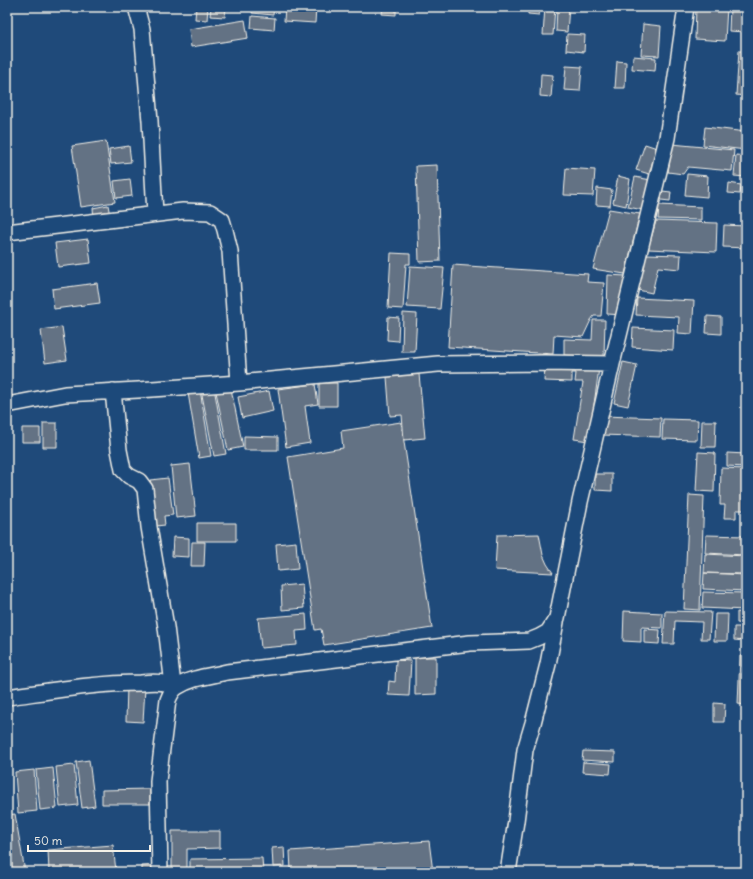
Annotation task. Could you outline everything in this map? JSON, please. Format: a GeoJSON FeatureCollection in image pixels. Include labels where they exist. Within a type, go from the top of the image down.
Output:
{"type":"FeatureCollection","features":[{"type":"Feature","properties":{"kind":"street"},"geometry":{"type":"LineString","coordinates":[[136,7],[142,29],[150,120],[155,214]]}},
{"type":"Feature","properties":{"kind":"street"},"geometry":{"type":"LineString","coordinates":[[508,872],[525,750],[548,664],[580,502],[667,138],[686,7]]}},
{"type":"Feature","properties":{"kind":"street"},"geometry":{"type":"LineString","coordinates":[[7,232],[183,211],[210,212],[222,220],[230,251],[239,382]]}},
{"type":"Feature","properties":{"kind":"street"},"geometry":{"type":"LineString","coordinates":[[7,405],[65,394],[239,382],[438,364],[612,364]]}},
{"type":"Feature","properties":{"kind":"street"},"geometry":{"type":"LineString","coordinates":[[113,391],[122,470],[139,482],[145,489],[149,527],[175,686],[168,700],[158,780],[160,872]]}},
{"type":"Feature","properties":{"kind":"street"},"geometry":{"type":"LineString","coordinates":[[7,697],[114,683],[159,682],[175,686],[192,680],[227,672],[470,643],[529,641],[548,632],[557,618]]}},
{"type":"Feature","properties":{"kind":"building"},"geometry":{"type":"Polygon","coordinates":[[[196,7],[208,7],[207,20],[195,19],[196,7]]]}},
{"type":"Feature","properties":{"kind":"building"},"geometry":{"type":"Polygon","coordinates":[[[211,7],[226,7],[225,17],[210,16],[211,7]]]}},
{"type":"Feature","properties":{"kind":"building"},"geometry":{"type":"Polygon","coordinates":[[[253,7],[274,7],[273,15],[252,13],[253,7]]]}},
{"type":"Feature","properties":{"kind":"building"},"geometry":{"type":"Polygon","coordinates":[[[285,7],[316,7],[315,23],[284,21],[285,7]]]}},
{"type":"Feature","properties":{"kind":"building"},"geometry":{"type":"Polygon","coordinates":[[[383,7],[396,7],[396,15],[382,14],[383,7]]]}},
{"type":"Feature","properties":{"kind":"building"},"geometry":{"type":"Polygon","coordinates":[[[528,7],[540,7],[539,15],[528,14],[528,7]]]}},
{"type":"Feature","properties":{"kind":"building"},"geometry":{"type":"Polygon","coordinates":[[[545,7],[555,7],[553,35],[543,35],[545,7]]]}},
{"type":"Feature","properties":{"kind":"building"},"geometry":{"type":"Polygon","coordinates":[[[557,7],[569,7],[567,32],[556,31],[557,7]]]}},
{"type":"Feature","properties":{"kind":"building"},"geometry":{"type":"Polygon","coordinates":[[[696,7],[727,7],[725,41],[695,39],[696,7]]]}},
{"type":"Feature","properties":{"kind":"building"},"geometry":{"type":"Polygon","coordinates":[[[730,7],[746,7],[745,32],[729,31],[730,7]]]}},
{"type":"Feature","properties":{"kind":"building"},"geometry":{"type":"Polygon","coordinates":[[[252,16],[275,18],[274,30],[251,28],[252,16]]]}},
{"type":"Feature","properties":{"kind":"building"},"geometry":{"type":"Polygon","coordinates":[[[245,20],[248,38],[191,47],[189,29],[245,20]]]}},
{"type":"Feature","properties":{"kind":"building"},"geometry":{"type":"Polygon","coordinates":[[[643,24],[661,26],[659,56],[641,55],[643,24]]]}},
{"type":"Feature","properties":{"kind":"building"},"geometry":{"type":"Polygon","coordinates":[[[567,34],[585,35],[584,52],[566,50],[567,34]]]}},
{"type":"Feature","properties":{"kind":"building"},"geometry":{"type":"Polygon","coordinates":[[[739,51],[746,51],[746,96],[736,95],[739,51]]]}},
{"type":"Feature","properties":{"kind":"building"},"geometry":{"type":"Polygon","coordinates":[[[633,56],[656,58],[655,71],[632,69],[633,56]]]}},
{"type":"Feature","properties":{"kind":"building"},"geometry":{"type":"Polygon","coordinates":[[[617,61],[626,62],[625,88],[615,88],[617,61]]]}},
{"type":"Feature","properties":{"kind":"building"},"geometry":{"type":"Polygon","coordinates":[[[566,66],[582,67],[580,91],[564,90],[566,66]]]}},
{"type":"Feature","properties":{"kind":"building"},"geometry":{"type":"Polygon","coordinates":[[[541,74],[553,75],[551,97],[540,96],[541,74]]]}},
{"type":"Feature","properties":{"kind":"building"},"geometry":{"type":"Polygon","coordinates":[[[705,127],[746,132],[746,150],[703,145],[705,127]]]}},
{"type":"Feature","properties":{"kind":"building"},"geometry":{"type":"Polygon","coordinates":[[[106,141],[115,202],[81,207],[72,146],[106,141]]]}},
{"type":"Feature","properties":{"kind":"building"},"geometry":{"type":"Polygon","coordinates":[[[645,144],[657,148],[649,174],[636,170],[645,144]]]}},
{"type":"Feature","properties":{"kind":"building"},"geometry":{"type":"Polygon","coordinates":[[[672,144],[734,150],[732,171],[688,167],[683,174],[668,172],[672,144]]]}},
{"type":"Feature","properties":{"kind":"building"},"geometry":{"type":"Polygon","coordinates":[[[129,146],[131,162],[111,164],[109,149],[129,146]]]}},
{"type":"Feature","properties":{"kind":"building"},"geometry":{"type":"Polygon","coordinates":[[[736,155],[746,156],[746,177],[734,176],[736,155]]]}},
{"type":"Feature","properties":{"kind":"building"},"geometry":{"type":"Polygon","coordinates":[[[437,165],[440,261],[419,262],[416,166],[437,165]]]}},
{"type":"Feature","properties":{"kind":"building"},"geometry":{"type":"Polygon","coordinates":[[[566,168],[595,170],[593,196],[564,195],[566,168]]]}},
{"type":"Feature","properties":{"kind":"building"},"geometry":{"type":"Polygon","coordinates":[[[687,174],[708,176],[707,197],[685,195],[687,174]]]}},
{"type":"Feature","properties":{"kind":"building"},"geometry":{"type":"Polygon","coordinates":[[[618,176],[630,179],[626,206],[613,203],[618,176]]]}},
{"type":"Feature","properties":{"kind":"building"},"geometry":{"type":"Polygon","coordinates":[[[635,177],[651,180],[643,210],[628,207],[635,177]]]}},
{"type":"Feature","properties":{"kind":"building"},"geometry":{"type":"Polygon","coordinates":[[[130,179],[132,196],[116,198],[114,181],[130,179]]]}},
{"type":"Feature","properties":{"kind":"building"},"geometry":{"type":"Polygon","coordinates":[[[729,183],[741,185],[740,194],[728,193],[729,183]]]}},
{"type":"Feature","properties":{"kind":"building"},"geometry":{"type":"Polygon","coordinates":[[[597,188],[612,190],[610,206],[596,205],[597,188]]]}},
{"type":"Feature","properties":{"kind":"building"},"geometry":{"type":"Polygon","coordinates":[[[662,191],[671,192],[670,201],[661,200],[662,191]]]}},
{"type":"Feature","properties":{"kind":"building"},"geometry":{"type":"Polygon","coordinates":[[[108,205],[110,216],[94,219],[93,208],[108,205]]]}},
{"type":"Feature","properties":{"kind":"building"},"geometry":{"type":"Polygon","coordinates":[[[659,205],[701,207],[701,220],[658,219],[659,205]]]}},
{"type":"Feature","properties":{"kind":"building"},"geometry":{"type":"Polygon","coordinates":[[[609,209],[640,214],[625,274],[593,269],[609,209]]]}},
{"type":"Feature","properties":{"kind":"building"},"geometry":{"type":"Polygon","coordinates":[[[656,221],[717,223],[716,252],[648,249],[656,221]]]}},
{"type":"Feature","properties":{"kind":"building"},"geometry":{"type":"Polygon","coordinates":[[[724,225],[746,226],[746,248],[723,247],[724,225]]]}},
{"type":"Feature","properties":{"kind":"building"},"geometry":{"type":"Polygon","coordinates":[[[88,239],[91,263],[58,267],[55,243],[88,239]]]}},
{"type":"Feature","properties":{"kind":"building"},"geometry":{"type":"Polygon","coordinates":[[[391,253],[410,254],[410,264],[406,264],[403,309],[388,308],[391,253]]]}},
{"type":"Feature","properties":{"kind":"building"},"geometry":{"type":"Polygon","coordinates":[[[645,254],[681,255],[680,269],[658,267],[652,293],[638,290],[645,254]]]}},
{"type":"Feature","properties":{"kind":"building"},"geometry":{"type":"Polygon","coordinates":[[[453,265],[588,274],[587,282],[604,283],[601,316],[594,316],[583,337],[554,335],[553,354],[448,347],[453,265]]]}},
{"type":"Feature","properties":{"kind":"building"},"geometry":{"type":"Polygon","coordinates":[[[410,266],[444,268],[440,309],[407,307],[410,266]]]}},
{"type":"Feature","properties":{"kind":"building"},"geometry":{"type":"Polygon","coordinates":[[[608,275],[626,276],[624,315],[607,314],[608,275]]]}},
{"type":"Feature","properties":{"kind":"building"},"geometry":{"type":"Polygon","coordinates":[[[97,283],[100,303],[54,309],[52,289],[97,283]]]}},
{"type":"Feature","properties":{"kind":"building"},"geometry":{"type":"Polygon","coordinates":[[[637,298],[694,301],[692,334],[678,333],[679,317],[636,315],[637,298]]]}},
{"type":"Feature","properties":{"kind":"building"},"geometry":{"type":"Polygon","coordinates":[[[403,313],[417,314],[415,352],[402,352],[403,313]]]}},
{"type":"Feature","properties":{"kind":"building"},"geometry":{"type":"Polygon","coordinates":[[[707,316],[721,317],[721,334],[706,333],[707,316]]]}},
{"type":"Feature","properties":{"kind":"building"},"geometry":{"type":"Polygon","coordinates":[[[388,317],[399,318],[398,341],[387,340],[388,317]]]}},
{"type":"Feature","properties":{"kind":"building"},"geometry":{"type":"Polygon","coordinates":[[[593,320],[605,320],[604,356],[564,355],[564,339],[592,340],[593,320]]]}},
{"type":"Feature","properties":{"kind":"building"},"geometry":{"type":"Polygon","coordinates":[[[62,327],[67,360],[45,363],[41,330],[62,327]]]}},
{"type":"Feature","properties":{"kind":"building"},"geometry":{"type":"Polygon","coordinates":[[[633,328],[674,330],[673,350],[632,347],[633,328]]]}},
{"type":"Feature","properties":{"kind":"building"},"geometry":{"type":"Polygon","coordinates":[[[623,362],[637,365],[628,406],[614,403],[623,362]]]}},
{"type":"Feature","properties":{"kind":"building"},"geometry":{"type":"Polygon","coordinates":[[[545,366],[599,368],[589,441],[574,439],[583,382],[575,382],[576,373],[572,373],[572,382],[544,381],[545,366]]]}},
{"type":"Feature","properties":{"kind":"building"},"geometry":{"type":"Polygon","coordinates":[[[419,374],[425,438],[404,440],[402,415],[390,416],[387,377],[419,374]]]}},
{"type":"Feature","properties":{"kind":"building"},"geometry":{"type":"Polygon","coordinates":[[[319,383],[337,383],[337,406],[319,406],[319,383]]]}},
{"type":"Feature","properties":{"kind":"building"},"geometry":{"type":"Polygon","coordinates":[[[230,384],[243,447],[228,450],[215,387],[230,384]]]}},
{"type":"Feature","properties":{"kind":"building"},"geometry":{"type":"Polygon","coordinates":[[[315,384],[318,404],[305,406],[310,443],[286,447],[278,389],[315,384]]]}},
{"type":"Feature","properties":{"kind":"building"},"geometry":{"type":"Polygon","coordinates":[[[214,388],[226,454],[214,456],[201,390],[214,388]]]}},
{"type":"Feature","properties":{"kind":"building"},"geometry":{"type":"Polygon","coordinates":[[[200,390],[211,456],[199,458],[188,393],[200,390]]]}},
{"type":"Feature","properties":{"kind":"building"},"geometry":{"type":"Polygon","coordinates":[[[269,391],[273,411],[242,418],[238,397],[269,391]]]}},
{"type":"Feature","properties":{"kind":"building"},"geometry":{"type":"Polygon","coordinates":[[[603,416],[661,418],[660,437],[602,435],[603,416]]]}},
{"type":"Feature","properties":{"kind":"building"},"geometry":{"type":"Polygon","coordinates":[[[663,419],[698,420],[697,440],[662,439],[663,419]]]}},
{"type":"Feature","properties":{"kind":"building"},"geometry":{"type":"Polygon","coordinates":[[[702,421],[716,421],[715,447],[701,447],[702,421]]]}},
{"type":"Feature","properties":{"kind":"building"},"geometry":{"type":"Polygon","coordinates":[[[401,422],[432,628],[324,645],[321,629],[315,630],[288,457],[343,448],[341,431],[401,422]]]}},
{"type":"Feature","properties":{"kind":"building"},"geometry":{"type":"Polygon","coordinates":[[[43,423],[57,423],[57,447],[43,447],[43,423]]]}},
{"type":"Feature","properties":{"kind":"building"},"geometry":{"type":"Polygon","coordinates":[[[22,428],[40,428],[40,442],[22,442],[22,428]]]}},
{"type":"Feature","properties":{"kind":"building"},"geometry":{"type":"Polygon","coordinates":[[[244,436],[278,437],[278,450],[244,450],[244,436]]]}},
{"type":"Feature","properties":{"kind":"building"},"geometry":{"type":"Polygon","coordinates":[[[698,452],[715,453],[714,492],[696,491],[698,452]]]}},
{"type":"Feature","properties":{"kind":"building"},"geometry":{"type":"Polygon","coordinates":[[[727,453],[746,454],[746,467],[727,466],[727,453]]]}},
{"type":"Feature","properties":{"kind":"building"},"geometry":{"type":"Polygon","coordinates":[[[190,464],[196,516],[176,518],[171,466],[190,464]]]}},
{"type":"Feature","properties":{"kind":"building"},"geometry":{"type":"Polygon","coordinates":[[[721,468],[746,469],[746,514],[744,514],[744,510],[736,510],[736,518],[724,518],[725,505],[720,505],[721,468]]]}},
{"type":"Feature","properties":{"kind":"building"},"geometry":{"type":"Polygon","coordinates":[[[595,474],[612,474],[612,491],[595,490],[595,474]]]}},
{"type":"Feature","properties":{"kind":"building"},"geometry":{"type":"Polygon","coordinates":[[[168,478],[173,515],[164,516],[165,525],[156,526],[150,480],[168,478]]]}},
{"type":"Feature","properties":{"kind":"building"},"geometry":{"type":"Polygon","coordinates":[[[689,495],[704,496],[700,610],[684,609],[689,495]]]}},
{"type":"Feature","properties":{"kind":"building"},"geometry":{"type":"Polygon","coordinates":[[[197,523],[236,523],[236,541],[197,541],[197,523]]]}},
{"type":"Feature","properties":{"kind":"building"},"geometry":{"type":"Polygon","coordinates":[[[539,534],[543,555],[553,573],[495,570],[497,535],[539,534]]]}},
{"type":"Feature","properties":{"kind":"building"},"geometry":{"type":"Polygon","coordinates":[[[706,535],[746,536],[746,555],[705,553],[706,535]]]}},
{"type":"Feature","properties":{"kind":"building"},"geometry":{"type":"Polygon","coordinates":[[[173,537],[189,538],[189,557],[172,556],[173,537]]]}},
{"type":"Feature","properties":{"kind":"building"},"geometry":{"type":"Polygon","coordinates":[[[192,542],[205,542],[204,566],[191,566],[192,542]]]}},
{"type":"Feature","properties":{"kind":"building"},"geometry":{"type":"Polygon","coordinates":[[[296,542],[298,569],[278,571],[276,544],[296,542]]]}},
{"type":"Feature","properties":{"kind":"building"},"geometry":{"type":"Polygon","coordinates":[[[705,554],[746,556],[746,574],[704,573],[705,554]]]}},
{"type":"Feature","properties":{"kind":"building"},"geometry":{"type":"Polygon","coordinates":[[[704,573],[746,575],[746,591],[703,589],[704,573]]]}},
{"type":"Feature","properties":{"kind":"building"},"geometry":{"type":"Polygon","coordinates":[[[302,584],[304,608],[282,610],[281,586],[302,584]]]}},
{"type":"Feature","properties":{"kind":"building"},"geometry":{"type":"Polygon","coordinates":[[[703,592],[746,593],[746,610],[702,608],[703,592]]]}},
{"type":"Feature","properties":{"kind":"building"},"geometry":{"type":"Polygon","coordinates":[[[624,611],[662,613],[662,628],[641,627],[641,642],[623,641],[624,611]]]}},
{"type":"Feature","properties":{"kind":"building"},"geometry":{"type":"Polygon","coordinates":[[[665,611],[711,612],[709,639],[701,639],[702,622],[675,621],[674,644],[663,644],[665,611]]]}},
{"type":"Feature","properties":{"kind":"building"},"geometry":{"type":"Polygon","coordinates":[[[737,612],[746,613],[746,624],[737,623],[737,612]]]}},
{"type":"Feature","properties":{"kind":"building"},"geometry":{"type":"Polygon","coordinates":[[[306,614],[307,630],[296,631],[297,645],[261,648],[258,618],[306,614]]]}},
{"type":"Feature","properties":{"kind":"building"},"geometry":{"type":"Polygon","coordinates":[[[715,614],[728,614],[727,641],[714,641],[715,614]]]}},
{"type":"Feature","properties":{"kind":"building"},"geometry":{"type":"Polygon","coordinates":[[[734,627],[746,627],[746,641],[734,640],[734,627]]]}},
{"type":"Feature","properties":{"kind":"building"},"geometry":{"type":"Polygon","coordinates":[[[644,629],[660,630],[659,644],[644,643],[644,629]]]}},
{"type":"Feature","properties":{"kind":"building"},"geometry":{"type":"Polygon","coordinates":[[[740,656],[746,656],[746,705],[738,704],[740,656]]]}},
{"type":"Feature","properties":{"kind":"building"},"geometry":{"type":"Polygon","coordinates":[[[415,657],[436,657],[436,694],[415,695],[415,657]]]}},
{"type":"Feature","properties":{"kind":"building"},"geometry":{"type":"Polygon","coordinates":[[[396,660],[411,661],[409,696],[388,695],[389,681],[395,682],[396,660]]]}},
{"type":"Feature","properties":{"kind":"building"},"geometry":{"type":"Polygon","coordinates":[[[127,686],[145,687],[143,722],[126,721],[127,686]]]}},
{"type":"Feature","properties":{"kind":"building"},"geometry":{"type":"Polygon","coordinates":[[[714,703],[725,704],[724,722],[714,722],[714,703]]]}},
{"type":"Feature","properties":{"kind":"building"},"geometry":{"type":"Polygon","coordinates":[[[743,708],[746,708],[746,717],[742,716],[743,708]]]}},
{"type":"Feature","properties":{"kind":"building"},"geometry":{"type":"Polygon","coordinates":[[[583,751],[615,752],[615,762],[582,760],[583,751]]]}},
{"type":"Feature","properties":{"kind":"building"},"geometry":{"type":"Polygon","coordinates":[[[89,760],[95,806],[82,808],[76,762],[89,760]]]}},
{"type":"Feature","properties":{"kind":"building"},"geometry":{"type":"Polygon","coordinates":[[[583,762],[611,764],[610,774],[582,772],[583,762]]]}},
{"type":"Feature","properties":{"kind":"building"},"geometry":{"type":"Polygon","coordinates":[[[74,765],[78,805],[60,807],[56,767],[74,765]]]}},
{"type":"Feature","properties":{"kind":"building"},"geometry":{"type":"Polygon","coordinates":[[[53,768],[57,808],[40,810],[36,770],[53,768]]]}},
{"type":"Feature","properties":{"kind":"building"},"geometry":{"type":"Polygon","coordinates":[[[34,770],[37,811],[18,813],[15,772],[34,770]]]}},
{"type":"Feature","properties":{"kind":"building"},"geometry":{"type":"Polygon","coordinates":[[[150,789],[150,804],[102,804],[102,790],[150,789]]]}},
{"type":"Feature","properties":{"kind":"building"},"geometry":{"type":"Polygon","coordinates":[[[15,814],[25,872],[7,872],[7,815],[15,814]]]}},
{"type":"Feature","properties":{"kind":"building"},"geometry":{"type":"Polygon","coordinates":[[[172,831],[220,831],[220,848],[187,849],[187,872],[172,872],[172,831]]]}},
{"type":"Feature","properties":{"kind":"building"},"geometry":{"type":"Polygon","coordinates":[[[429,841],[433,872],[276,872],[291,871],[290,851],[429,841]]]}},
{"type":"Feature","properties":{"kind":"building"},"geometry":{"type":"Polygon","coordinates":[[[113,845],[116,871],[49,872],[48,850],[113,845]]]}},
{"type":"Feature","properties":{"kind":"building"},"geometry":{"type":"Polygon","coordinates":[[[284,847],[285,866],[273,867],[272,848],[284,847]]]}},
{"type":"Feature","properties":{"kind":"building"},"geometry":{"type":"Polygon","coordinates":[[[262,858],[263,872],[190,872],[190,859],[262,858]]]}},
{"type":"Feature","properties":{"kind":"building"},"geometry":{"type":"Polygon","coordinates":[[[157,865],[157,872],[142,872],[142,866],[157,865]]]}}]}
